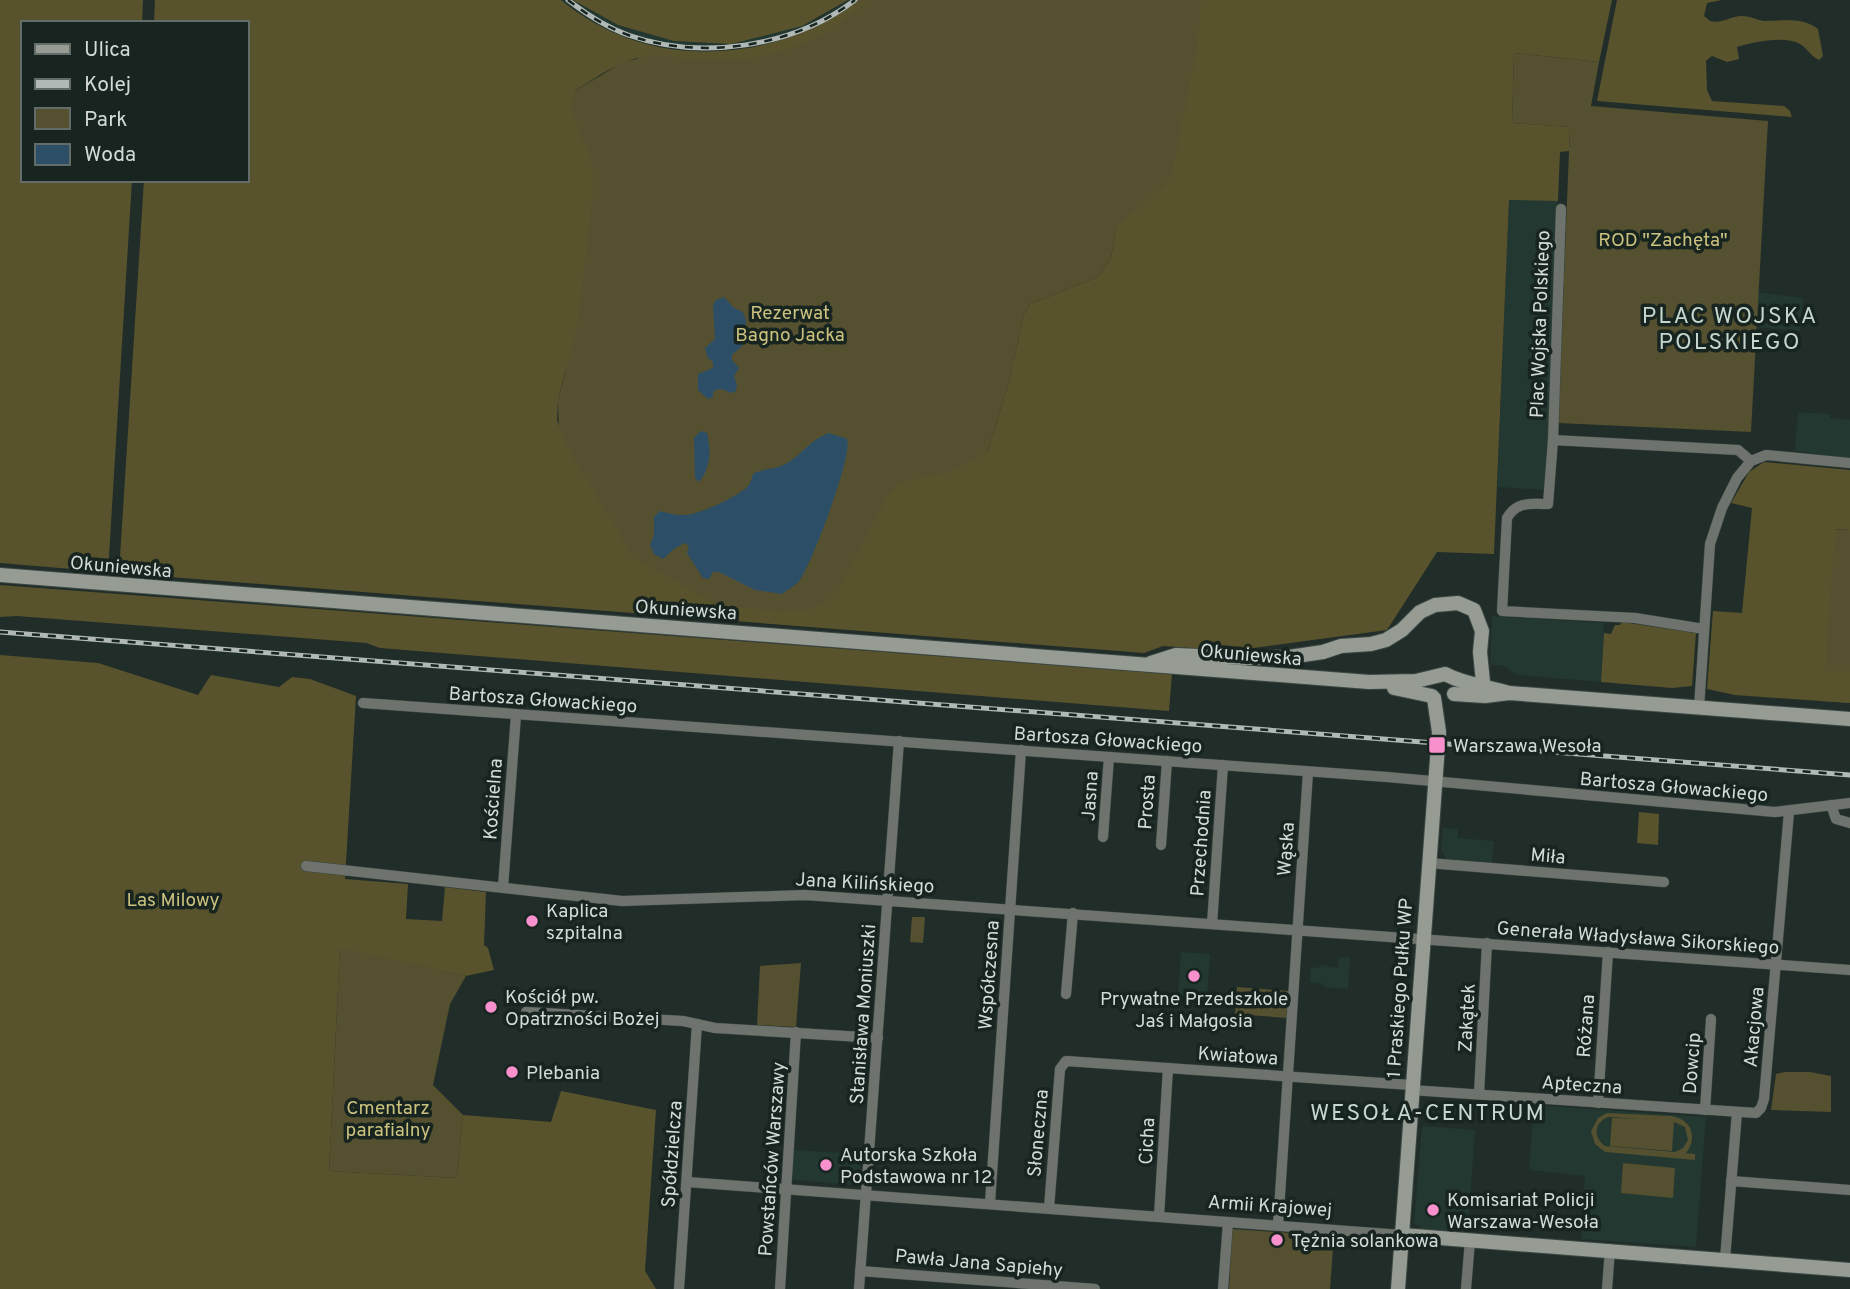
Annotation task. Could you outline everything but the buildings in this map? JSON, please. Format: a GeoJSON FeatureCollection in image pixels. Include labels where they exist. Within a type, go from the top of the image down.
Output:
{"type":"FeatureCollection","features":[{"type":"Feature","properties":{"kind":"main road","name":"Okuniewska"},"geometry":{"type":"LineString","coordinates":[[0,575],[1369,682],[1445,693],[1484,690],[1850,719]]}},
{"type":"Feature","properties":{"kind":"main road"},"geometry":{"type":"LineString","coordinates":[[1147,665],[1176,655],[1289,657],[1323,652],[1341,646],[1375,643],[1399,632],[1426,608],[1451,603],[1470,607],[1479,621],[1482,631],[1480,652],[1484,690]]}},
{"type":"Feature","properties":{"kind":"main road","name":"Okuniewska"},"geometry":{"type":"LineString","coordinates":[[1369,682],[1432,679],[1441,674],[1449,675],[1445,693]]}},
{"type":"Feature","properties":{"kind":"main road","name":"1 Praskiego Pułku WP"},"geometry":{"type":"LineString","coordinates":[[1398,1289],[1422,939],[1439,732],[1445,693],[1429,685],[1432,679]]}},
{"type":"Feature","properties":{"kind":"main road","name":"Armii Krajowej"},"geometry":{"type":"LineString","coordinates":[[1402,1235],[1850,1270]]}},
{"type":"Feature","properties":{"kind":"street","name":"Plac Wojska Polskiego"},"geometry":{"type":"LineString","coordinates":[[1561,209],[1553,440],[1548,504],[1520,505],[1511,511],[1507,520],[1502,611],[1635,618],[1704,629]]}},
{"type":"Feature","properties":{"kind":"street","name":"Plac Wojska Polskiego"},"geometry":{"type":"LineString","coordinates":[[1553,440],[1738,450],[1751,461]]}},
{"type":"Feature","properties":{"kind":"street"},"geometry":{"type":"LineString","coordinates":[[1699,708],[1712,535],[1730,490],[1751,461],[1766,455],[1850,463]]}},
{"type":"Feature","properties":{"kind":"street","name":"Bartosza Głowackiego"},"geometry":{"type":"LineString","coordinates":[[363,703],[1223,765],[1790,812],[1850,803]]}},
{"type":"Feature","properties":{"kind":"street","name":"Kościelna"},"geometry":{"type":"LineString","coordinates":[[503,887],[516,715]]}},
{"type":"Feature","properties":{"kind":"street","name":"Stanisława Moniuszki"},"geometry":{"type":"LineString","coordinates":[[859,1289],[898,741]]}},
{"type":"Feature","properties":{"kind":"street","name":"Współczesna"},"geometry":{"type":"LineString","coordinates":[[990,1203],[1021,750]]}},
{"type":"Feature","properties":{"kind":"street","name":"Jasna"},"geometry":{"type":"LineString","coordinates":[[1103,837],[1109,757]]}},
{"type":"Feature","properties":{"kind":"street","name":"Prosta"},"geometry":{"type":"LineString","coordinates":[[1161,845],[1167,761]]}},
{"type":"Feature","properties":{"kind":"street","name":"Przechodnia"},"geometry":{"type":"LineString","coordinates":[[1212,924],[1223,765]]}},
{"type":"Feature","properties":{"kind":"street","name":"Wąska"},"geometry":{"type":"LineString","coordinates":[[1278,1225],[1308,772]]}},
{"type":"Feature","properties":{"kind":"street"},"geometry":{"type":"LineString","coordinates":[[1831,805],[1836,819],[1850,823]]}},
{"type":"Feature","properties":{"kind":"street","name":"Akacjowa"},"geometry":{"type":"LineString","coordinates":[[1751,1114],[1759,1110],[1764,1099],[1790,812]]}},
{"type":"Feature","properties":{"kind":"street","name":"Miła"},"geometry":{"type":"LineString","coordinates":[[1428,863],[1664,882]]}},
{"type":"Feature","properties":{"kind":"street","name":"Jana Kilińskiego"},"geometry":{"type":"LineString","coordinates":[[306,866],[622,901],[805,895],[1422,939]]}},
{"type":"Feature","properties":{"kind":"street"},"geometry":{"type":"LineString","coordinates":[[1066,994],[1073,913]]}},
{"type":"Feature","properties":{"kind":"street","name":"Generała Władysława Sikorskiego"},"geometry":{"type":"LineString","coordinates":[[1422,939],[1850,970]]}},
{"type":"Feature","properties":{"kind":"street","name":"Zakątek"},"geometry":{"type":"LineString","coordinates":[[1479,1094],[1488,943]]}},
{"type":"Feature","properties":{"kind":"street","name":"Różana"},"geometry":{"type":"LineString","coordinates":[[1598,1103],[1608,952]]}},
{"type":"Feature","properties":{"kind":"street"},"geometry":{"type":"LineString","coordinates":[[526,1012],[683,1021],[715,1028],[877,1038]]}},
{"type":"Feature","properties":{"kind":"street","name":"Dowcip"},"geometry":{"type":"LineString","coordinates":[[1705,1110],[1712,1019]]}},
{"type":"Feature","properties":{"kind":"street","name":"Spółdzielcza"},"geometry":{"type":"LineString","coordinates":[[679,1288],[697,1024]]}},
{"type":"Feature","properties":{"kind":"street","name":"Powstańców Warszawy"},"geometry":{"type":"LineString","coordinates":[[780,1289],[796,1032]]}},
{"type":"Feature","properties":{"kind":"street","name":"Kwiatowa"},"geometry":{"type":"LineString","coordinates":[[1063,1063],[1071,1060],[1411,1087]]}},
{"type":"Feature","properties":{"kind":"street","name":"Słoneczna"},"geometry":{"type":"LineString","coordinates":[[1049,1208],[1060,1069],[1063,1063]]}},
{"type":"Feature","properties":{"kind":"street","name":"Cicha"},"geometry":{"type":"LineString","coordinates":[[1159,1216],[1168,1068]]}},
{"type":"Feature","properties":{"kind":"street","name":"Apteczna"},"geometry":{"type":"LineString","coordinates":[[1411,1087],[1751,1114]]}},
{"type":"Feature","properties":{"kind":"street"},"geometry":{"type":"LineString","coordinates":[[1724,1259],[1737,1112]]}},
{"type":"Feature","properties":{"kind":"street"},"geometry":{"type":"LineString","coordinates":[[1731,1181],[1850,1190]]}},
{"type":"Feature","properties":{"kind":"street","name":"Armii Krajowej"},"geometry":{"type":"LineString","coordinates":[[687,1182],[1402,1235]]}},
{"type":"Feature","properties":{"kind":"street"},"geometry":{"type":"LineString","coordinates":[[1223,1289],[1228,1222]]}},
{"type":"Feature","properties":{"kind":"street"},"geometry":{"type":"LineString","coordinates":[[1466,1289],[1470,1240]]}},
{"type":"Feature","properties":{"kind":"street"},"geometry":{"type":"LineString","coordinates":[[1607,1289],[1610,1250]]}},
{"type":"Feature","properties":{"kind":"street","name":"Pawła Jana Sapiehy"},"geometry":{"type":"LineString","coordinates":[[860,1270],[1095,1289]]}},
{"type":"Feature","properties":{"kind":"shaded area"},"geometry":{"type":"Polygon","coordinates":[[[561,0],[573,0],[618,25],[674,41],[731,44],[816,20],[848,0],[862,0],[794,36],[761,45],[697,53],[643,43],[619,35],[588,19],[561,0]]]}},
{"type":"Feature","properties":{"kind":"shaded area"},"geometry":{"type":"Polygon","coordinates":[[[1509,199],[1558,201],[1547,490],[1497,487],[1509,199]]]}},
{"type":"Feature","properties":{"kind":"shaded area"},"geometry":{"type":"Polygon","coordinates":[[[1758,292],[1803,298],[1800,331],[1756,327],[1758,292]]]}},
{"type":"Feature","properties":{"kind":"shaded area"},"geometry":{"type":"Polygon","coordinates":[[[1798,412],[1830,414],[1830,418],[1850,420],[1850,458],[1795,451],[1798,412]]]}},
{"type":"Feature","properties":{"kind":"shaded area"},"geometry":{"type":"Polygon","coordinates":[[[1492,616],[1604,623],[1601,682],[1517,675],[1502,665],[1490,665],[1492,616]]]}},
{"type":"Feature","properties":{"kind":"shaded area"},"geometry":{"type":"Polygon","coordinates":[[[1443,828],[1458,829],[1458,838],[1494,841],[1492,863],[1446,859],[1441,849],[1443,828]]]}},
{"type":"Feature","properties":{"kind":"shaded area","name":"Prywatne Przedszkole Jaś i Małgosia"},"geometry":{"type":"Polygon","coordinates":[[[1181,952],[1210,954],[1207,997],[1178,995],[1181,952]]]}},
{"type":"Feature","properties":{"kind":"shaded area"},"geometry":{"type":"Polygon","coordinates":[[[1350,957],[1348,989],[1323,987],[1323,984],[1310,982],[1311,967],[1319,968],[1320,965],[1338,968],[1339,959],[1350,957]]]}},
{"type":"Feature","properties":{"kind":"shaded area"},"geometry":{"type":"Polygon","coordinates":[[[1534,1105],[1706,1117],[1696,1247],[1581,1239],[1585,1176],[1529,1170],[1534,1105]]]}},
{"type":"Feature","properties":{"kind":"shaded area"},"geometry":{"type":"Polygon","coordinates":[[[1422,1126],[1475,1130],[1468,1231],[1424,1230],[1414,1223],[1422,1126]]]}},
{"type":"Feature","properties":{"kind":"shaded area","name":"Autorska Szkoła Podstawowa nr 12"},"geometry":{"type":"Polygon","coordinates":[[[794,1150],[861,1154],[859,1181],[856,1185],[795,1180],[791,1175],[794,1150]]]}},
{"type":"Feature","properties":{"kind":"green space"},"geometry":{"type":"Polygon","coordinates":[[[0,0],[143,0],[142,21],[21,21],[21,182],[132,182],[108,572],[0,563],[0,0]]]}},
{"type":"Feature","properties":{"kind":"green space"},"geometry":{"type":"Polygon","coordinates":[[[155,0],[561,0],[589,20],[619,35],[650,45],[714,51],[779,41],[811,30],[868,0],[830,30],[811,40],[771,54],[726,60],[653,55],[627,61],[575,91],[571,108],[593,166],[593,194],[577,328],[558,400],[557,420],[565,443],[633,557],[715,604],[773,611],[812,610],[836,593],[889,494],[899,483],[952,471],[988,451],[1008,385],[1024,314],[1030,304],[1098,277],[1111,258],[1116,227],[1165,185],[1172,174],[1198,42],[1201,0],[1612,0],[1599,62],[1514,53],[1512,123],[1570,127],[1569,151],[1560,152],[1558,201],[1509,200],[1494,554],[1437,552],[1387,630],[1232,651],[1163,646],[1144,653],[119,573],[144,182],[248,182],[248,21],[154,21],[155,0]]]}},
{"type":"Feature","properties":{"kind":"green space"},"geometry":{"type":"Polygon","coordinates":[[[573,0],[848,0],[802,26],[731,44],[674,41],[618,25],[573,0]]]}},
{"type":"Feature","properties":{"kind":"green space","name":"Rezerwat Bagno Jacka"},"geometry":{"type":"Polygon","coordinates":[[[857,0],[1206,0],[1177,185],[1116,227],[1111,258],[1098,277],[1030,304],[1024,314],[1008,385],[988,451],[826,618],[714,606],[630,562],[559,443],[558,400],[566,371],[561,104],[573,97],[575,91],[623,62],[648,52],[687,56],[760,50],[857,0]]]}},
{"type":"Feature","properties":{"kind":"green space"},"geometry":{"type":"Polygon","coordinates":[[[1617,0],[1722,0],[1707,3],[1704,16],[1710,21],[1742,16],[1764,21],[1792,20],[1806,23],[1818,29],[1823,56],[1819,60],[1798,43],[1776,40],[1737,47],[1739,59],[1727,62],[1712,56],[1706,61],[1707,90],[1712,101],[1784,106],[1792,117],[1597,101],[1617,0]]]}},
{"type":"Feature","properties":{"kind":"green space","name":"ROD \"Zachęta\""},"geometry":{"type":"Polygon","coordinates":[[[1514,53],[1599,62],[1591,106],[1768,121],[1751,432],[1558,423],[1570,127],[1512,123],[1514,53]]]}},
{"type":"Feature","properties":{"kind":"green space"},"geometry":{"type":"Polygon","coordinates":[[[1764,462],[1850,470],[1850,530],[1837,529],[1825,671],[1850,671],[1850,703],[1735,695],[1707,689],[1713,611],[1742,613],[1752,508],[1731,503],[1749,472],[1764,462]]]}},
{"type":"Feature","properties":{"kind":"green space"},"geometry":{"type":"Polygon","coordinates":[[[1831,529],[1850,530],[1850,703],[1820,701],[1822,618],[1831,529]]]}},
{"type":"Feature","properties":{"kind":"green space"},"geometry":{"type":"Polygon","coordinates":[[[0,585],[1172,674],[1169,711],[380,648],[366,643],[17,616],[0,617],[0,585]]]}},
{"type":"Feature","properties":{"kind":"green space"},"geometry":{"type":"Polygon","coordinates":[[[1622,622],[1696,633],[1692,686],[1672,688],[1601,682],[1604,633],[1611,634],[1615,625],[1622,622]]]}},
{"type":"Feature","properties":{"kind":"green space","name":"Las Milowy"},"geometry":{"type":"Polygon","coordinates":[[[0,655],[98,663],[198,695],[211,675],[279,687],[292,677],[310,679],[356,696],[345,879],[408,884],[406,919],[442,921],[445,887],[486,892],[484,945],[488,948],[494,970],[466,976],[340,948],[329,1171],[457,1178],[463,1115],[551,1122],[561,1091],[656,1110],[645,1271],[656,1289],[0,1289],[0,655]]]}},
{"type":"Feature","properties":{"kind":"green space"},"geometry":{"type":"Polygon","coordinates":[[[1639,812],[1659,814],[1658,845],[1637,843],[1639,812]]]}},
{"type":"Feature","properties":{"kind":"green space"},"geometry":{"type":"Polygon","coordinates":[[[912,917],[925,917],[923,943],[910,942],[912,917]]]}},
{"type":"Feature","properties":{"kind":"green space","name":"Cmentarz parafialny"},"geometry":{"type":"Polygon","coordinates":[[[340,947],[466,976],[450,1004],[433,1085],[463,1115],[457,1178],[329,1171],[340,947]]]}},
{"type":"Feature","properties":{"kind":"green space"},"geometry":{"type":"Polygon","coordinates":[[[801,963],[796,1027],[757,1025],[760,966],[801,963]]]}},
{"type":"Feature","properties":{"kind":"green space"},"geometry":{"type":"Polygon","coordinates":[[[1237,987],[1289,991],[1287,1018],[1235,1014],[1237,987]]]}},
{"type":"Feature","properties":{"kind":"green space"},"geometry":{"type":"Polygon","coordinates":[[[1810,1072],[1831,1076],[1831,1112],[1771,1110],[1776,1074],[1810,1072]]]}},
{"type":"Feature","properties":{"kind":"green space"},"geometry":{"type":"Polygon","coordinates":[[[1607,1113],[1679,1118],[1691,1130],[1692,1141],[1686,1153],[1695,1154],[1695,1160],[1605,1152],[1595,1144],[1591,1131],[1598,1118],[1607,1113]],[[1608,1117],[1598,1126],[1598,1139],[1605,1146],[1675,1152],[1683,1148],[1688,1140],[1685,1127],[1674,1122],[1672,1151],[1610,1146],[1612,1118],[1641,1119],[1608,1117]]]}},
{"type":"Feature","properties":{"kind":"green space"},"geometry":{"type":"Polygon","coordinates":[[[1623,1163],[1675,1168],[1673,1198],[1621,1193],[1623,1163]]]}},
{"type":"Feature","properties":{"kind":"green space"},"geometry":{"type":"Polygon","coordinates":[[[1232,1229],[1334,1236],[1330,1289],[1229,1289],[1232,1229]]]}},
{"type":"Feature","properties":{"kind":"water"},"geometry":{"type":"Polygon","coordinates":[[[724,297],[734,308],[743,312],[746,321],[744,344],[732,355],[732,360],[739,368],[734,376],[736,391],[731,393],[718,389],[713,392],[713,397],[708,399],[698,390],[698,374],[713,368],[713,362],[708,358],[705,348],[715,339],[713,305],[716,300],[724,297]]]}},
{"type":"Feature","properties":{"kind":"water"},"geometry":{"type":"Polygon","coordinates":[[[701,431],[707,433],[709,452],[706,471],[699,482],[695,478],[694,438],[701,431]]]}},
{"type":"Feature","properties":{"kind":"water"},"geometry":{"type":"Polygon","coordinates":[[[829,433],[847,439],[844,466],[822,532],[806,569],[798,582],[782,594],[755,590],[719,572],[713,572],[709,579],[703,578],[687,553],[689,546],[685,543],[663,559],[654,554],[650,545],[654,535],[654,517],[660,511],[677,515],[689,514],[718,504],[749,485],[753,474],[787,463],[829,433]]]}},
{"type":"Feature","properties":{"kind":"railway"},"geometry":{"type":"LineString","coordinates":[[568,0],[596,20],[628,35],[656,43],[716,48],[776,39],[831,16],[855,0]]}},
{"type":"Feature","properties":{"kind":"railway"},"geometry":{"type":"LineString","coordinates":[[0,632],[1850,775]]}},
{"type":"Feature","properties":{"kind":"place","name":"Warszawa Wesoła"},"geometry":{"type":"Point","coordinates":[1437,745]}},
{"type":"Feature","properties":{"kind":"place","name":"Kaplica szpitalna"},"geometry":{"type":"Point","coordinates":[532,921]}},
{"type":"Feature","properties":{"kind":"place","name":"Prywatne Przedszkole Jaś i Małgosia"},"geometry":{"type":"Point","coordinates":[1194,976]}},
{"type":"Feature","properties":{"kind":"place","name":"Kościół pw. Opatrzności Bożej"},"geometry":{"type":"Point","coordinates":[491,1007]}},
{"type":"Feature","properties":{"kind":"place","name":"Plebania"},"geometry":{"type":"Point","coordinates":[512,1072]}},
{"type":"Feature","properties":{"kind":"place","name":"Autorska Szkoła Podstawowa nr 12"},"geometry":{"type":"Point","coordinates":[826,1165]}},
{"type":"Feature","properties":{"kind":"place","name":"Komisariat Policji Warszawa-Wesoła"},"geometry":{"type":"Point","coordinates":[1433,1210]}},
{"type":"Feature","properties":{"kind":"place","name":"Tężnia solankowa"},"geometry":{"type":"Point","coordinates":[1277,1240]}},
{"type":"Feature","properties":{"kind":"district","name":"PLAC WOJSKA POLSKIEGO"},"geometry":{"type":"Point","coordinates":[1730,328]}},
{"type":"Feature","properties":{"kind":"district","name":"WESOŁA-CENTRUM"},"geometry":{"type":"Point","coordinates":[1428,1112]}}]}
